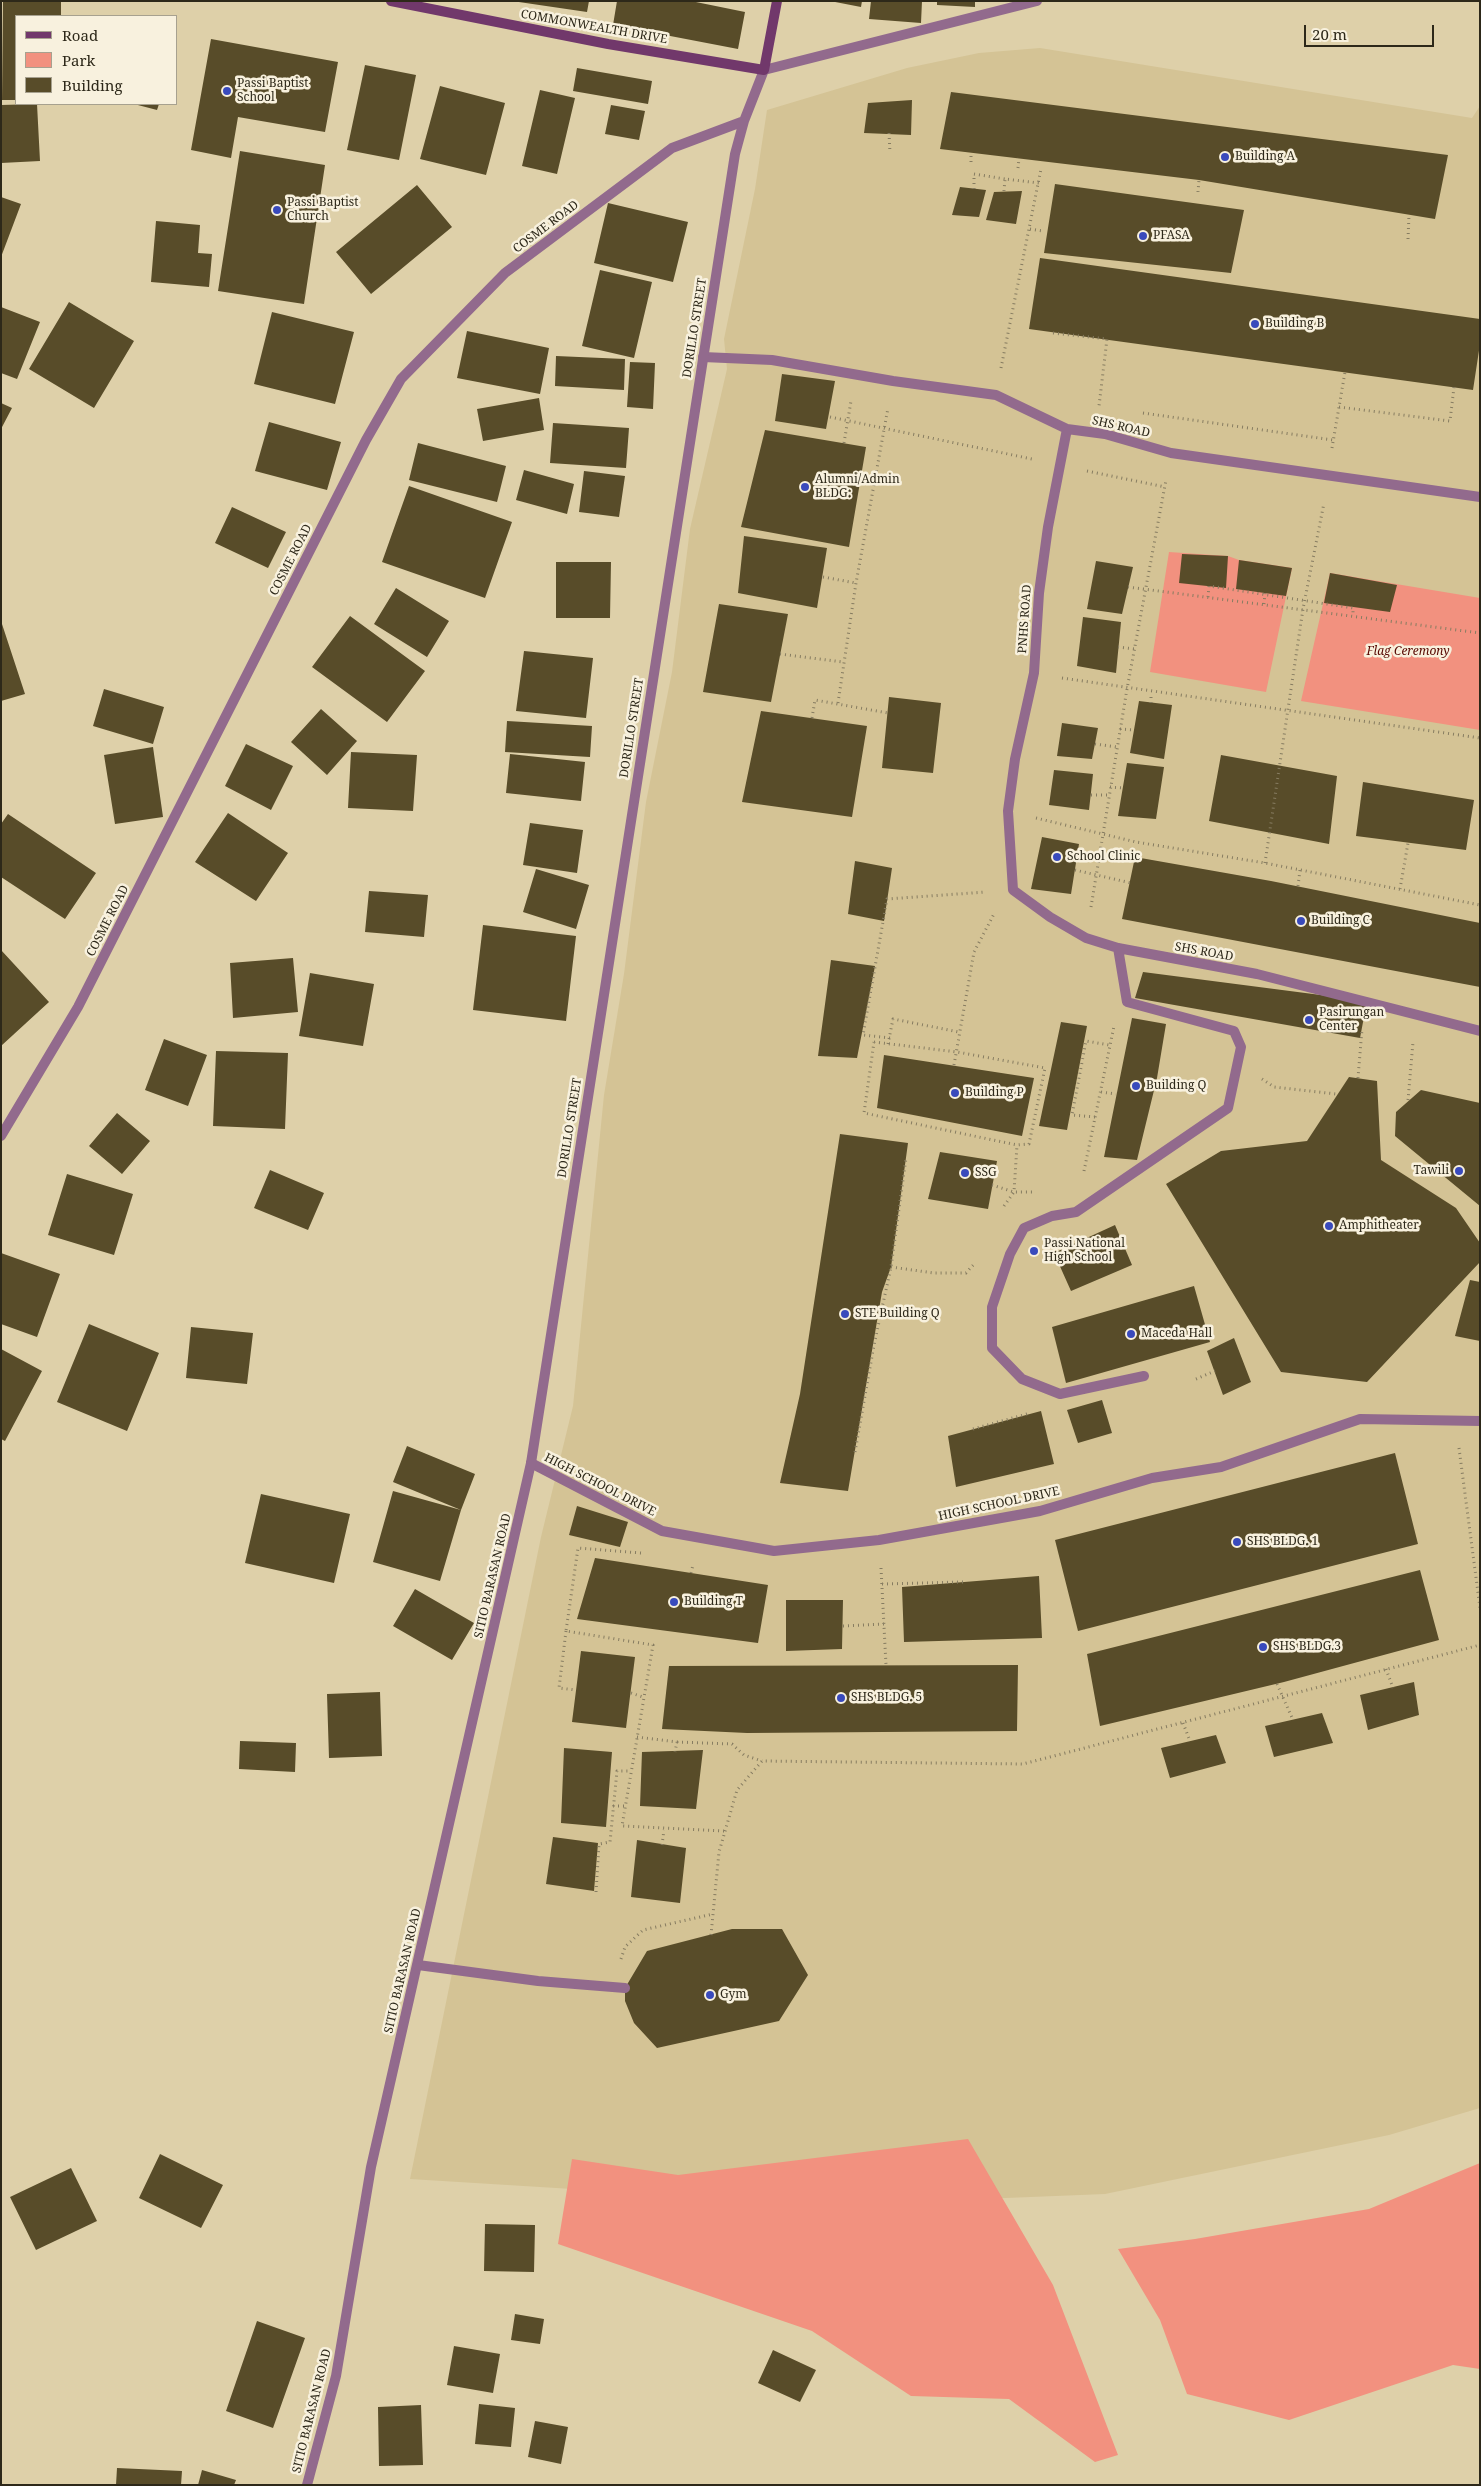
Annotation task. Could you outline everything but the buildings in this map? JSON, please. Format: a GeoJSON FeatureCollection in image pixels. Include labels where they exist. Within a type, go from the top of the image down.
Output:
{"type":"FeatureCollection","features":[{"type":"Feature","properties":{"kind":"street","name":"COMMONWEALTH DRIVE"},"geometry":{"type":"LineString","coordinates":[[390,1],[608,44],[764,70]]}},
{"type":"Feature","properties":{"kind":"street","name":"DORILLO STREET"},"geometry":{"type":"LineString","coordinates":[[531,1463],[735,154],[744,121],[764,70],[777,1]]}},
{"type":"Feature","properties":{"kind":"street"},"geometry":{"type":"LineString","coordinates":[[764,70],[1038,1]]}},
{"type":"Feature","properties":{"kind":"street","name":"COSME ROAD"},"geometry":{"type":"LineString","coordinates":[[1,1136],[78,1007],[366,440],[401,379],[505,273],[672,148],[744,121]]}},
{"type":"Feature","properties":{"kind":"street","name":"SHS ROAD"},"geometry":{"type":"LineString","coordinates":[[703,357],[772,360],[893,381],[996,395],[1067,429],[1105,434],[1171,453],[1480,497]]}},
{"type":"Feature","properties":{"kind":"street","name":"PNHS ROAD"},"geometry":{"type":"LineString","coordinates":[[1008,811],[1015,759],[1034,673],[1039,593],[1067,429]]}},
{"type":"Feature","properties":{"kind":"street"},"geometry":{"type":"LineString","coordinates":[[1008,811],[1013,890]]}},
{"type":"Feature","properties":{"kind":"street","name":"SHS ROAD"},"geometry":{"type":"LineString","coordinates":[[1013,890],[1050,917],[1086,938],[1118,948],[1257,974],[1480,1031]]}},
{"type":"Feature","properties":{"kind":"street"},"geometry":{"type":"LineString","coordinates":[[1118,948],[1127,1002],[1234,1031],[1241,1047],[1237,1056],[1228,1108],[1076,1212],[1052,1216],[1024,1228],[1010,1254],[992,1307],[992,1348],[1022,1379],[1060,1394],[1144,1376]]}},
{"type":"Feature","properties":{"kind":"street","name":"HIGH SCHOOL DRIVE"},"geometry":{"type":"LineString","coordinates":[[531,1463],[662,1531],[774,1551],[879,1540],[1040,1511],[1152,1478],[1221,1467],[1360,1419],[1480,1421]]}},
{"type":"Feature","properties":{"kind":"street","name":"SITIO BARASAN ROAD"},"geometry":{"type":"LineString","coordinates":[[307,2485],[336,2376],[372,2167],[531,1463]]}},
{"type":"Feature","properties":{"kind":"street"},"geometry":{"type":"LineString","coordinates":[[418,1965],[538,1981],[624,1988]]}},
{"type":"Feature","properties":{"kind":"path"},"geometry":{"type":"LineString","coordinates":[[889,133],[890,153]]}},
{"type":"Feature","properties":{"kind":"path"},"geometry":{"type":"LineString","coordinates":[[971,162],[972,153]]}},
{"type":"Feature","properties":{"kind":"path"},"geometry":{"type":"LineString","coordinates":[[1018,168],[1019,158]]}},
{"type":"Feature","properties":{"kind":"path"},"geometry":{"type":"LineString","coordinates":[[996,395],[1039,183],[1040,170]]}},
{"type":"Feature","properties":{"kind":"path"},"geometry":{"type":"LineString","coordinates":[[974,189],[974,174],[1039,183]]}},
{"type":"Feature","properties":{"kind":"path"},"geometry":{"type":"LineString","coordinates":[[1004,191],[1005,179]]}},
{"type":"Feature","properties":{"kind":"path"},"geometry":{"type":"LineString","coordinates":[[1198,192],[1199,180]]}},
{"type":"Feature","properties":{"kind":"path"},"geometry":{"type":"LineString","coordinates":[[1408,239],[1409,215]]}},
{"type":"Feature","properties":{"kind":"path"},"geometry":{"type":"LineString","coordinates":[[1030,229],[1043,231]]}},
{"type":"Feature","properties":{"kind":"path"},"geometry":{"type":"LineString","coordinates":[[1053,333],[1106,340],[1099,407]]}},
{"type":"Feature","properties":{"kind":"path"},"geometry":{"type":"LineString","coordinates":[[1136,412],[1333,440],[1345,372]]}},
{"type":"Feature","properties":{"kind":"path"},"geometry":{"type":"LineString","coordinates":[[838,703],[856,583],[893,381]]}},
{"type":"Feature","properties":{"kind":"path"},"geometry":{"type":"LineString","coordinates":[[1339,407],[1450,421],[1454,388]]}},
{"type":"Feature","properties":{"kind":"path"},"geometry":{"type":"LineString","coordinates":[[1094,406],[1108,408]]}},
{"type":"Feature","properties":{"kind":"path"},"geometry":{"type":"LineString","coordinates":[[830,417],[1165,487]]}},
{"type":"Feature","properties":{"kind":"path"},"geometry":{"type":"LineString","coordinates":[[844,442],[849,421]]}},
{"type":"Feature","properties":{"kind":"path"},"geometry":{"type":"LineString","coordinates":[[1086,938],[1127,689],[1171,453]]}},
{"type":"Feature","properties":{"kind":"path"},"geometry":{"type":"LineString","coordinates":[[1265,863],[1287,712],[1329,476]]}},
{"type":"Feature","properties":{"kind":"path"},"geometry":{"type":"LineString","coordinates":[[823,577],[856,583]]}},
{"type":"Feature","properties":{"kind":"path"},"geometry":{"type":"LineString","coordinates":[[1208,597],[1209,586],[1265,593],[1353,608],[1353,616]]}},
{"type":"Feature","properties":{"kind":"path"},"geometry":{"type":"LineString","coordinates":[[1128,587],[1480,633]]}},
{"type":"Feature","properties":{"kind":"path"},"geometry":{"type":"LineString","coordinates":[[1264,604],[1265,593]]}},
{"type":"Feature","properties":{"kind":"path"},"geometry":{"type":"LineString","coordinates":[[1118,647],[1135,649]]}},
{"type":"Feature","properties":{"kind":"path"},"geometry":{"type":"LineString","coordinates":[[780,654],[843,662]]}},
{"type":"Feature","properties":{"kind":"path"},"geometry":{"type":"LineString","coordinates":[[1034,673],[1152,693],[1480,738]]}},
{"type":"Feature","properties":{"kind":"path"},"geometry":{"type":"LineString","coordinates":[[1150,703],[1152,693]]}},
{"type":"Feature","properties":{"kind":"path"},"geometry":{"type":"LineString","coordinates":[[812,718],[815,700],[888,713]]}},
{"type":"Feature","properties":{"kind":"path"},"geometry":{"type":"LineString","coordinates":[[1120,729],[1134,730]]}},
{"type":"Feature","properties":{"kind":"path"},"geometry":{"type":"LineString","coordinates":[[1095,744],[1117,747]]}},
{"type":"Feature","properties":{"kind":"path"},"geometry":{"type":"LineString","coordinates":[[1110,788],[1123,788]]}},
{"type":"Feature","properties":{"kind":"path"},"geometry":{"type":"LineString","coordinates":[[1091,795],[1109,796]]}},
{"type":"Feature","properties":{"kind":"path"},"geometry":{"type":"LineString","coordinates":[[1008,811],[1103,835],[1265,863],[1480,905]]}},
{"type":"Feature","properties":{"kind":"path"},"geometry":{"type":"LineString","coordinates":[[1400,889],[1408,843]]}},
{"type":"Feature","properties":{"kind":"path"},"geometry":{"type":"LineString","coordinates":[[1075,870],[1131,883]]}},
{"type":"Feature","properties":{"kind":"path"},"geometry":{"type":"LineString","coordinates":[[1298,886],[1300,870]]}},
{"type":"Feature","properties":{"kind":"path"},"geometry":{"type":"LineString","coordinates":[[954,1065],[974,952],[990,919],[1013,890]]}},
{"type":"Feature","properties":{"kind":"path"},"geometry":{"type":"LineString","coordinates":[[890,1038],[863,1035],[887,899],[1013,890]]}},
{"type":"Feature","properties":{"kind":"path"},"geometry":{"type":"LineString","coordinates":[[1358,1078],[1360,1037],[1367,1001]]}},
{"type":"Feature","properties":{"kind":"path"},"geometry":{"type":"LineString","coordinates":[[888,1044],[893,1019],[959,1032]]}},
{"type":"Feature","properties":{"kind":"path"},"geometry":{"type":"LineString","coordinates":[[1076,1212],[1115,1020]]}},
{"type":"Feature","properties":{"kind":"path"},"geometry":{"type":"LineString","coordinates":[[1408,1100],[1413,1040],[1422,1041]]}},
{"type":"Feature","properties":{"kind":"path"},"geometry":{"type":"LineString","coordinates":[[874,1042],[957,1052],[1045,1068],[1029,1144],[1017,1145],[864,1113],[874,1042]]}},
{"type":"Feature","properties":{"kind":"path"},"geometry":{"type":"LineString","coordinates":[[1095,1116],[1072,1115],[1086,1042],[1109,1045]]}},
{"type":"Feature","properties":{"kind":"path"},"geometry":{"type":"LineString","coordinates":[[1237,1056],[1274,1087],[1336,1094]]}},
{"type":"Feature","properties":{"kind":"path"},"geometry":{"type":"LineString","coordinates":[[1101,1092],[1116,1094]]}},
{"type":"Feature","properties":{"kind":"path"},"geometry":{"type":"LineString","coordinates":[[998,1214],[1014,1192],[1017,1145]]}},
{"type":"Feature","properties":{"kind":"path"},"geometry":{"type":"LineString","coordinates":[[855,1452],[874,1345],[891,1267],[906,1158]]}},
{"type":"Feature","properties":{"kind":"path"},"geometry":{"type":"LineString","coordinates":[[891,1267],[934,1272],[966,1273],[977,1261]]}},
{"type":"Feature","properties":{"kind":"path"},"geometry":{"type":"LineString","coordinates":[[1196,1379],[1215,1371]]}},
{"type":"Feature","properties":{"kind":"path"},"geometry":{"type":"LineString","coordinates":[[973,1429],[1027,1414],[1028,1404]]}},
{"type":"Feature","properties":{"kind":"path"},"geometry":{"type":"LineString","coordinates":[[1455,1420],[1480,1608]]}},
{"type":"Feature","properties":{"kind":"path"},"geometry":{"type":"LineString","coordinates":[[879,1540],[886,1665]]}},
{"type":"Feature","properties":{"kind":"path"},"geometry":{"type":"LineString","coordinates":[[576,1690],[559,1688],[578,1548]]}},
{"type":"Feature","properties":{"kind":"path"},"geometry":{"type":"LineString","coordinates":[[882,1584],[963,1582]]}},
{"type":"Feature","properties":{"kind":"path"},"geometry":{"type":"LineString","coordinates":[[843,1626],[884,1624]]}},
{"type":"Feature","properties":{"kind":"path"},"geometry":{"type":"LineString","coordinates":[[566,1631],[653,1645],[622,1826],[664,1830],[725,1831]]}},
{"type":"Feature","properties":{"kind":"path"},"geometry":{"type":"LineString","coordinates":[[637,1737],[677,1742],[732,1744],[744,1755],[762,1761],[1023,1764],[1480,1645]]}},
{"type":"Feature","properties":{"kind":"path"},"geometry":{"type":"LineString","coordinates":[[1386,1670],[1393,1688]]}},
{"type":"Feature","properties":{"kind":"path"},"geometry":{"type":"LineString","coordinates":[[1278,1684],[1293,1720]]}},
{"type":"Feature","properties":{"kind":"path"},"geometry":{"type":"LineString","coordinates":[[631,1693],[643,1697]]}},
{"type":"Feature","properties":{"kind":"path"},"geometry":{"type":"LineString","coordinates":[[1183,1722],[1190,1741]]}},
{"type":"Feature","properties":{"kind":"path"},"geometry":{"type":"LineString","coordinates":[[675,1752],[677,1742]]}},
{"type":"Feature","properties":{"kind":"path"},"geometry":{"type":"LineString","coordinates":[[711,1935],[719,1852],[736,1790],[762,1761]]}},
{"type":"Feature","properties":{"kind":"path"},"geometry":{"type":"LineString","coordinates":[[596,1892],[600,1844],[610,1842],[617,1771],[631,1771]]}},
{"type":"Feature","properties":{"kind":"path"},"geometry":{"type":"LineString","coordinates":[[613,1806],[625,1806]]}},
{"type":"Feature","properties":{"kind":"path"},"geometry":{"type":"LineString","coordinates":[[662,1845],[664,1830]]}},
{"type":"Feature","properties":{"kind":"path"},"geometry":{"type":"LineString","coordinates":[[611,1988],[625,1946],[643,1930],[713,1914]]}},
{"type":"Feature","properties":{"kind":"shaded area","name":"Passi National High School"},"geometry":{"type":"Polygon","coordinates":[[[1040,48],[1472,118],[1480,106],[1480,2108],[1389,2135],[1105,2194],[832,2205],[410,2179],[541,1537],[573,1406],[604,1095],[624,974],[646,802],[672,672],[690,529],[727,369],[724,339],[755,189],[767,110],[907,68],[979,53],[1040,48]]]}},
{"type":"Feature","properties":{"kind":"green space"},"geometry":{"type":"Polygon","coordinates":[[[1169,552],[1228,556],[1239,560],[1292,568],[1266,692],[1150,672],[1169,552]]]}},
{"type":"Feature","properties":{"kind":"green space","name":"Flag Ceremony"},"geometry":{"type":"Polygon","coordinates":[[[1330,573],[1480,598],[1480,730],[1301,701],[1330,573]]]}},
{"type":"Feature","properties":{"kind":"green space"},"geometry":{"type":"Polygon","coordinates":[[[968,2139],[1053,2285],[1118,2455],[1095,2462],[1009,2399],[911,2396],[812,2331],[558,2244],[572,2159],[678,2175],[968,2139]]]}},
{"type":"Feature","properties":{"kind":"green space"},"geometry":{"type":"Polygon","coordinates":[[[1480,2163],[1480,2369],[1453,2365],[1289,2420],[1187,2394],[1160,2320],[1118,2249],[1195,2239],[1369,2209],[1480,2163]]]}},
{"type":"Feature","properties":{"kind":"place","name":"Passi Baptist School"},"geometry":{"type":"Point","coordinates":[227,91]}},
{"type":"Feature","properties":{"kind":"place","name":"Building A"},"geometry":{"type":"Point","coordinates":[1225,157]}},
{"type":"Feature","properties":{"kind":"place","name":"Passi Baptist Church"},"geometry":{"type":"Point","coordinates":[277,210]}},
{"type":"Feature","properties":{"kind":"place","name":"PFASA"},"geometry":{"type":"Point","coordinates":[1143,236]}},
{"type":"Feature","properties":{"kind":"place","name":"Building B"},"geometry":{"type":"Point","coordinates":[1255,324]}},
{"type":"Feature","properties":{"kind":"place","name":"Alumni/Admin BLDG:"},"geometry":{"type":"Point","coordinates":[805,487]}},
{"type":"Feature","properties":{"kind":"place","name":"School Clinic"},"geometry":{"type":"Point","coordinates":[1057,857]}},
{"type":"Feature","properties":{"kind":"place","name":"Building C"},"geometry":{"type":"Point","coordinates":[1301,921]}},
{"type":"Feature","properties":{"kind":"place","name":"Pasirungan Center"},"geometry":{"type":"Point","coordinates":[1309,1020]}},
{"type":"Feature","properties":{"kind":"place","name":"Building Q"},"geometry":{"type":"Point","coordinates":[1136,1086]}},
{"type":"Feature","properties":{"kind":"place","name":"Building P"},"geometry":{"type":"Point","coordinates":[955,1093]}},
{"type":"Feature","properties":{"kind":"place","name":"Tawili"},"geometry":{"type":"Point","coordinates":[1459,1171]}},
{"type":"Feature","properties":{"kind":"place","name":"SSG"},"geometry":{"type":"Point","coordinates":[965,1173]}},
{"type":"Feature","properties":{"kind":"place","name":"Amphitheater"},"geometry":{"type":"Point","coordinates":[1329,1226]}},
{"type":"Feature","properties":{"kind":"place","name":"Passi National High School"},"geometry":{"type":"Point","coordinates":[1034,1251]}},
{"type":"Feature","properties":{"kind":"place","name":"STE Building Q"},"geometry":{"type":"Point","coordinates":[845,1314]}},
{"type":"Feature","properties":{"kind":"place","name":"Maceda Hall"},"geometry":{"type":"Point","coordinates":[1131,1334]}},
{"type":"Feature","properties":{"kind":"place","name":"SHS BLDG. 1"},"geometry":{"type":"Point","coordinates":[1237,1542]}},
{"type":"Feature","properties":{"kind":"place","name":"Building T"},"geometry":{"type":"Point","coordinates":[674,1602]}},
{"type":"Feature","properties":{"kind":"place","name":"SHS BLDG.3"},"geometry":{"type":"Point","coordinates":[1263,1647]}},
{"type":"Feature","properties":{"kind":"place","name":"SHS BLDG. 5"},"geometry":{"type":"Point","coordinates":[841,1698]}},
{"type":"Feature","properties":{"kind":"place","name":"Gym"},"geometry":{"type":"Point","coordinates":[710,1995]}}]}
